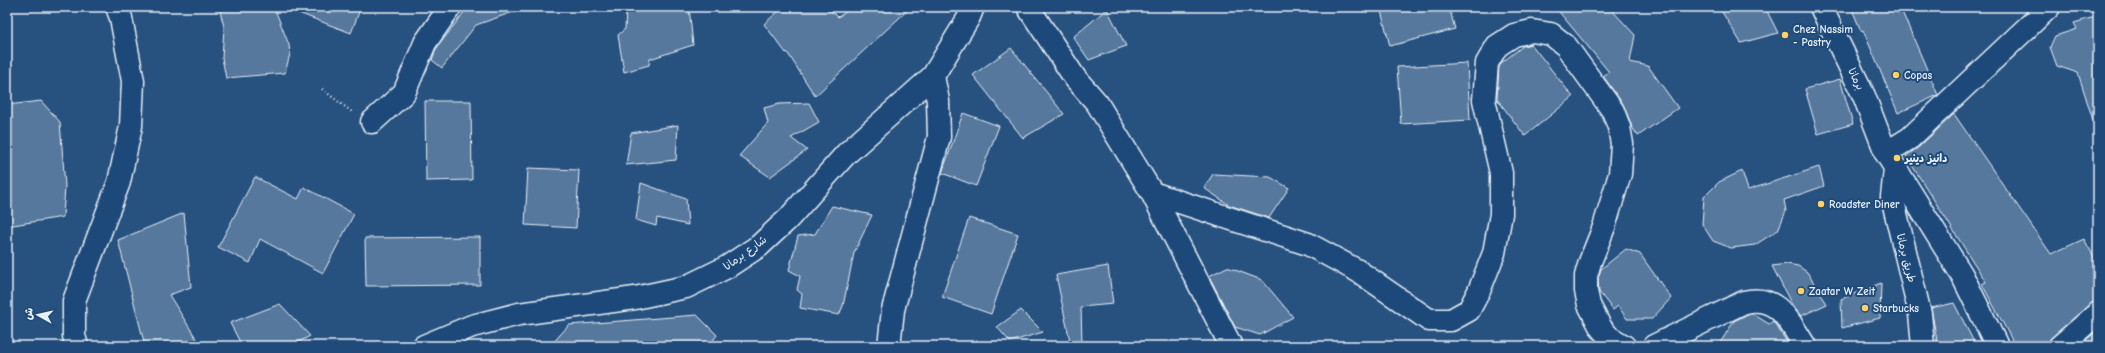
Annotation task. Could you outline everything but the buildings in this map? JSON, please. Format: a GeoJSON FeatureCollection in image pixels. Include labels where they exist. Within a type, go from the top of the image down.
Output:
{"type":"FeatureCollection","features":[{"type":"Feature","properties":{"kind":"street"},"geometry":{"type":"LineString","coordinates":[[78,346],[74,336],[74,301],[118,182],[131,126],[133,81],[121,18],[117,7]]}},
{"type":"Feature","properties":{"kind":"street"},"geometry":{"type":"LineString","coordinates":[[372,122],[404,93],[425,44],[450,7]]}},
{"type":"Feature","properties":{"kind":"street","name":"شارع برمانا"},"geometry":{"type":"LineString","coordinates":[[424,346],[472,326],[519,314],[635,298],[686,287],[705,279],[759,246],[788,218],[846,154],[933,76],[969,17],[973,7]]}},
{"type":"Feature","properties":{"kind":"street"},"geometry":{"type":"LineString","coordinates":[[1028,7],[1075,78],[1097,103],[1152,193],[1231,346]]}},
{"type":"Feature","properties":{"kind":"street","name":"برمانا"},"geometry":{"type":"LineString","coordinates":[[1821,7],[1864,96],[1891,161],[1962,275],[1997,346]]}},
{"type":"Feature","properties":{"kind":"street"},"geometry":{"type":"LineString","coordinates":[[1891,161],[1910,138],[2049,7]]}},
{"type":"Feature","properties":{"kind":"street"},"geometry":{"type":"LineString","coordinates":[[1152,193],[1308,244],[1358,271],[1429,320],[1450,320],[1469,310],[1479,291],[1494,254],[1501,214],[1501,174],[1484,100],[1487,63],[1497,46],[1514,34],[1532,31],[1551,34],[1566,46],[1613,111],[1619,127],[1622,144],[1620,174],[1604,228],[1590,262],[1586,276],[1586,291],[1589,305],[1601,328],[1610,337],[1624,346]]}},
{"type":"Feature","properties":{"kind":"street"},"geometry":{"type":"LineString","coordinates":[[889,346],[893,310],[940,137],[938,101],[933,76]]}},
{"type":"Feature","properties":{"kind":"street","name":"طريق برمانا"},"geometry":{"type":"LineString","coordinates":[[1891,161],[1892,197],[1920,314],[1923,346]]}},
{"type":"Feature","properties":{"kind":"street"},"geometry":{"type":"LineString","coordinates":[[1654,346],[1744,302],[1754,300],[1765,301],[1775,305],[1782,312],[1805,346]]}},
{"type":"Feature","properties":{"kind":"street"},"geometry":{"type":"LineString","coordinates":[[2060,346],[2098,313]]}},
{"type":"Feature","properties":{"kind":"path"},"geometry":{"type":"LineString","coordinates":[[322,89],[346,109],[372,122]]}},
{"type":"Feature","properties":{"kind":"place","name":"Chez Nassim - Pastry"},"geometry":{"type":"Point","coordinates":[1785,35]}},
{"type":"Feature","properties":{"kind":"place","name":"Copas"},"geometry":{"type":"Point","coordinates":[1896,75]}},
{"type":"Feature","properties":{"kind":"place","name":"دانيز دينير"},"geometry":{"type":"Point","coordinates":[1897,158]}},
{"type":"Feature","properties":{"kind":"place","name":"Roadster Diner"},"geometry":{"type":"Point","coordinates":[1821,204]}},
{"type":"Feature","properties":{"kind":"place","name":"Zaatar W Zeit"},"geometry":{"type":"Point","coordinates":[1801,291]}},
{"type":"Feature","properties":{"kind":"place","name":"Starbucks"},"geometry":{"type":"Point","coordinates":[1865,308]}}]}
